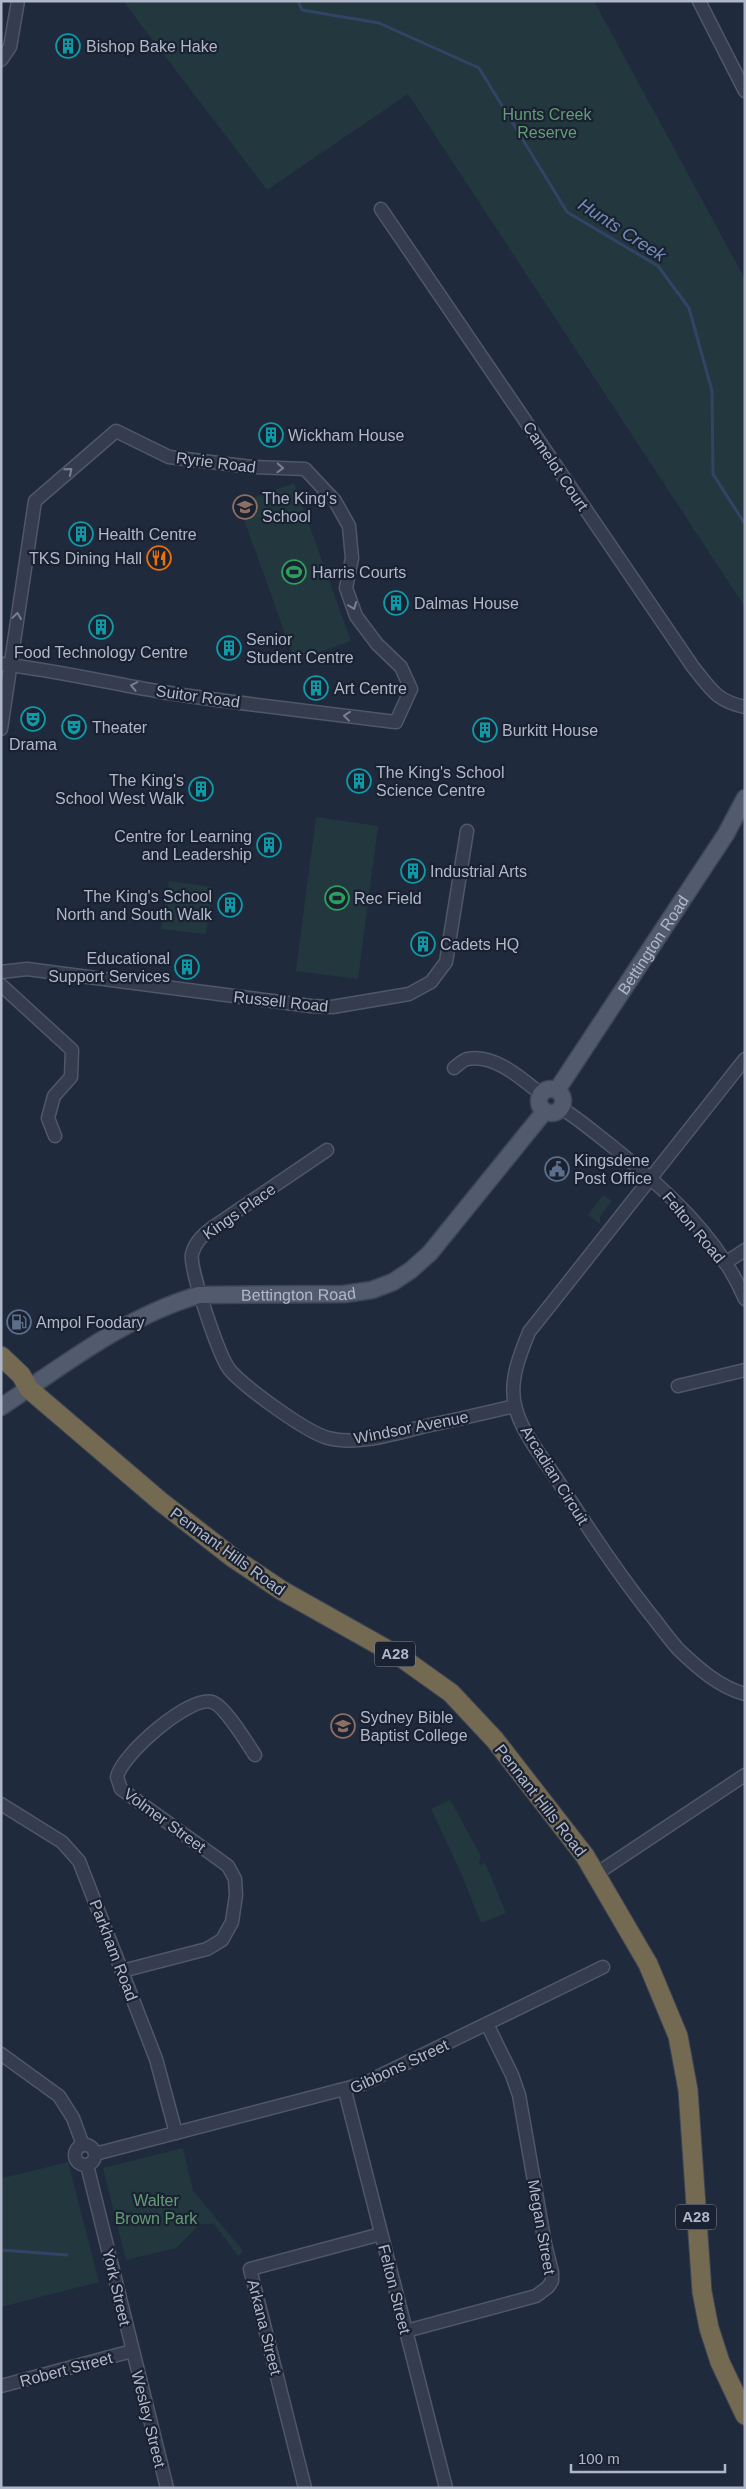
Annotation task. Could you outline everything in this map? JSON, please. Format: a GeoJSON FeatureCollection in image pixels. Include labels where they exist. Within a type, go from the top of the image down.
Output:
{"type":"FeatureCollection","features":[{"type":"Feature","properties":{"kind":"highway","name":"Pennant Hills Road"},"geometry":{"type":"LineString","coordinates":[[1,1356],[21,1375],[29,1389],[160,1501],[232,1557],[281,1590],[410,1663],[451,1693],[477,1719],[538,1792],[596,1874],[648,1964],[678,2036],[688,2090],[702,2292],[709,2328],[720,2362],[745,2414]]}},
{"type":"Feature","properties":{"kind":"highway","name":"Pennant Hills Road"},"geometry":{"type":"LineString","coordinates":[[1,1373],[14,1385],[29,1389]]}},
{"type":"Feature","properties":{"kind":"main road","name":"Bettington Road"},"geometry":{"type":"LineString","coordinates":[[549,1092],[726,834],[745,798]]}},
{"type":"Feature","properties":{"kind":"main road"},"geometry":{"type":"LineString","coordinates":[[549,1092],[563,1098],[553,1109],[540,1103],[549,1092]]}},
{"type":"Feature","properties":{"kind":"main road","name":"Bettington Road"},"geometry":{"type":"LineString","coordinates":[[1,1408],[111,1334],[139,1318],[168,1305],[199,1295],[344,1294],[372,1290],[393,1282],[411,1270],[430,1253],[553,1109]]}},
{"type":"Feature","properties":{"kind":"street"},"geometry":{"type":"LineString","coordinates":[[1,60],[10,47],[18,1]]}},
{"type":"Feature","properties":{"kind":"street"},"geometry":{"type":"LineString","coordinates":[[699,1],[745,92]]}},
{"type":"Feature","properties":{"kind":"street","name":"Camelot Court"},"geometry":{"type":"LineString","coordinates":[[381,209],[693,667],[717,697],[727,703],[745,707]]}},
{"type":"Feature","properties":{"kind":"street","name":"Ryrie Road"},"geometry":{"type":"LineString","coordinates":[[1,729],[6,664],[35,501],[116,431],[169,457],[252,467],[305,469],[335,500],[349,526],[352,558],[346,588],[356,616],[377,644],[401,667],[410,689],[396,722]]}},
{"type":"Feature","properties":{"kind":"street","name":"Suitor Road"},"geometry":{"type":"LineString","coordinates":[[6,664],[162,692],[396,722]]}},
{"type":"Feature","properties":{"kind":"street","name":"Russell Road"},"geometry":{"type":"LineString","coordinates":[[1,972],[27,969],[325,1007],[409,994],[432,982],[446,962],[467,831]]}},
{"type":"Feature","properties":{"kind":"street"},"geometry":{"type":"LineString","coordinates":[[1,985],[72,1050],[71,1077],[54,1096],[48,1118],[55,1136]]}},
{"type":"Feature","properties":{"kind":"street"},"geometry":{"type":"LineString","coordinates":[[454,1068],[466,1059],[484,1058],[499,1064],[549,1092]]}},
{"type":"Feature","properties":{"kind":"street","name":"Arcadian Circuit"},"geometry":{"type":"LineString","coordinates":[[745,1059],[529,1332],[519,1357],[514,1390],[515,1406],[531,1441],[613,1566],[678,1648],[692,1662],[707,1675],[735,1691],[745,1694]]}},
{"type":"Feature","properties":{"kind":"street","name":"Felton Road"},"geometry":{"type":"LineString","coordinates":[[553,1109],[651,1178],[683,1209],[724,1262],[745,1299]]}},
{"type":"Feature","properties":{"kind":"street","name":"Kings Place"},"geometry":{"type":"LineString","coordinates":[[199,1295],[192,1262],[192,1254],[198,1240],[327,1150]]}},
{"type":"Feature","properties":{"kind":"street"},"geometry":{"type":"LineString","coordinates":[[724,1262],[745,1250]]}},
{"type":"Feature","properties":{"kind":"street","name":"Windsor Avenue"},"geometry":{"type":"LineString","coordinates":[[199,1295],[207,1310],[218,1348],[230,1370],[242,1382],[310,1431],[329,1438],[347,1440],[377,1437],[515,1406]]}},
{"type":"Feature","properties":{"kind":"street"},"geometry":{"type":"LineString","coordinates":[[678,1386],[745,1370]]}},
{"type":"Feature","properties":{"kind":"street","name":"Volmer Street"},"geometry":{"type":"LineString","coordinates":[[122,1971],[215,1945],[230,1928],[236,1887],[232,1872],[228,1866],[121,1788],[116,1777],[120,1768],[150,1734],[195,1705],[206,1701],[212,1702],[222,1709],[255,1755]]}},
{"type":"Feature","properties":{"kind":"street"},"geometry":{"type":"LineString","coordinates":[[596,1874],[744,1777]]}},
{"type":"Feature","properties":{"kind":"street","name":"Parkham Road"},"geometry":{"type":"LineString","coordinates":[[1,1804],[62,1842],[74,1853],[83,1870],[156,2059],[176,2133]]}},
{"type":"Feature","properties":{"kind":"street","name":"Gibbons Street"},"geometry":{"type":"LineString","coordinates":[[95,2154],[345,2091],[603,1968]]}},
{"type":"Feature","properties":{"kind":"street","name":"Megan Street"},"geometry":{"type":"LineString","coordinates":[[406,2331],[536,2296],[548,2287],[552,2281],[552,2272],[545,2244],[520,2094],[487,2024]]}},
{"type":"Feature","properties":{"kind":"street"},"geometry":{"type":"LineString","coordinates":[[1,2054],[59,2096],[73,2118],[83,2145]]}},
{"type":"Feature","properties":{"kind":"street","name":"Felton Street"},"geometry":{"type":"LineString","coordinates":[[345,2091],[446,2488]]}},
{"type":"Feature","properties":{"kind":"street"},"geometry":{"type":"LineString","coordinates":[[83,2145],[92,2148],[95,2154],[93,2161],[87,2165],[78,2162],[75,2157],[78,2148],[83,2145]]}},
{"type":"Feature","properties":{"kind":"street","name":"York Street"},"geometry":{"type":"LineString","coordinates":[[87,2165],[132,2351]]}},
{"type":"Feature","properties":{"kind":"street","name":"Arkana Street"},"geometry":{"type":"LineString","coordinates":[[305,2488],[250,2269],[381,2234]]}},
{"type":"Feature","properties":{"kind":"street","name":"Robert Street"},"geometry":{"type":"LineString","coordinates":[[1,2386],[132,2351]]}},
{"type":"Feature","properties":{"kind":"street","name":"Wesley Street"},"geometry":{"type":"LineString","coordinates":[[132,2351],[167,2488]]}},
{"type":"Feature","properties":{"kind":"green space","name":"Hunts Creek Reserve"},"geometry":{"type":"Polygon","coordinates":[[[123,1],[594,1],[745,279],[745,607],[408,94],[267,190],[123,1]]]}},
{"type":"Feature","properties":{"kind":"green space","name":"Harris Courts"},"geometry":{"type":"Polygon","coordinates":[[[294,483],[351,641],[295,661],[238,503],[294,483]]]}},
{"type":"Feature","properties":{"kind":"green space","name":"Rec Field"},"geometry":{"type":"Polygon","coordinates":[[[316,817],[378,826],[358,979],[296,971],[316,817]]]}},
{"type":"Feature","properties":{"kind":"green space"},"geometry":{"type":"Polygon","coordinates":[[[169,881],[212,887],[206,934],[161,929],[169,881]]]}},
{"type":"Feature","properties":{"kind":"green space"},"geometry":{"type":"Polygon","coordinates":[[[603,1195],[612,1201],[600,1216],[600,1224],[588,1215],[603,1195]]]}},
{"type":"Feature","properties":{"kind":"green space"},"geometry":{"type":"Polygon","coordinates":[[[450,1800],[481,1856],[480,1865],[485,1863],[506,1913],[481,1923],[461,1873],[431,1809],[450,1800]]]}},
{"type":"Feature","properties":{"kind":"green space","name":"Walter Brown Park"},"geometry":{"type":"Polygon","coordinates":[[[183,2148],[193,2191],[243,2251],[238,2256],[214,2224],[200,2224],[176,2248],[126,2260],[103,2168],[183,2148]]]}},
{"type":"Feature","properties":{"kind":"green space"},"geometry":{"type":"Polygon","coordinates":[[[68,2162],[99,2282],[1,2307],[1,2174],[3,2178],[68,2162]]]}},
{"type":"Feature","properties":{"kind":"waterway","name":"Hunts Creek"},"geometry":{"type":"LineString","coordinates":[[298,1],[302,10],[379,23],[479,68],[567,212],[658,266],[689,308],[712,391],[713,474],[745,524]]}},
{"type":"Feature","properties":{"kind":"waterway"},"geometry":{"type":"LineString","coordinates":[[1,2250],[67,2255]]}},
{"type":"Feature","properties":{"kind":"place","name":"Bishop Bake Hake"},"geometry":{"type":"Point","coordinates":[68,46]}},
{"type":"Feature","properties":{"kind":"place","name":"Wickham House"},"geometry":{"type":"Point","coordinates":[271,435]}},
{"type":"Feature","properties":{"kind":"place","name":"The King's School"},"geometry":{"type":"Point","coordinates":[245,507]}},
{"type":"Feature","properties":{"kind":"place","name":"Health Centre"},"geometry":{"type":"Point","coordinates":[81,534]}},
{"type":"Feature","properties":{"kind":"place","name":"TKS Dining Hall"},"geometry":{"type":"Point","coordinates":[159,558]}},
{"type":"Feature","properties":{"kind":"place","name":"Harris Courts"},"geometry":{"type":"Point","coordinates":[294,572]}},
{"type":"Feature","properties":{"kind":"place","name":"Dalmas House"},"geometry":{"type":"Point","coordinates":[396,603]}},
{"type":"Feature","properties":{"kind":"place","name":"Food Technology Centre"},"geometry":{"type":"Point","coordinates":[101,627]}},
{"type":"Feature","properties":{"kind":"place","name":"Senior Student Centre"},"geometry":{"type":"Point","coordinates":[229,648]}},
{"type":"Feature","properties":{"kind":"place","name":"Art Centre"},"geometry":{"type":"Point","coordinates":[316,688]}},
{"type":"Feature","properties":{"kind":"place","name":"Drama"},"geometry":{"type":"Point","coordinates":[33,719]}},
{"type":"Feature","properties":{"kind":"place","name":"Theater"},"geometry":{"type":"Point","coordinates":[74,727]}},
{"type":"Feature","properties":{"kind":"place","name":"Burkitt House"},"geometry":{"type":"Point","coordinates":[485,730]}},
{"type":"Feature","properties":{"kind":"place","name":"The King's School Science Centre"},"geometry":{"type":"Point","coordinates":[359,781]}},
{"type":"Feature","properties":{"kind":"place","name":"The King's School West Walk"},"geometry":{"type":"Point","coordinates":[201,789]}},
{"type":"Feature","properties":{"kind":"place","name":"Centre for Learning and Leadership"},"geometry":{"type":"Point","coordinates":[269,845]}},
{"type":"Feature","properties":{"kind":"place","name":"Industrial Arts"},"geometry":{"type":"Point","coordinates":[413,871]}},
{"type":"Feature","properties":{"kind":"place","name":"Rec Field"},"geometry":{"type":"Point","coordinates":[337,898]}},
{"type":"Feature","properties":{"kind":"place","name":"The King's School North and South Walk"},"geometry":{"type":"Point","coordinates":[230,905]}},
{"type":"Feature","properties":{"kind":"place","name":"Cadets HQ"},"geometry":{"type":"Point","coordinates":[423,944]}},
{"type":"Feature","properties":{"kind":"place","name":"Educational Support Services"},"geometry":{"type":"Point","coordinates":[187,967]}},
{"type":"Feature","properties":{"kind":"place","name":"Kingsdene Post Office"},"geometry":{"type":"Point","coordinates":[557,1169]}},
{"type":"Feature","properties":{"kind":"place","name":"Ampol Foodary"},"geometry":{"type":"Point","coordinates":[19,1322]}},
{"type":"Feature","properties":{"kind":"place","name":"Sydney Bible Baptist College"},"geometry":{"type":"Point","coordinates":[343,1726]}}]}
